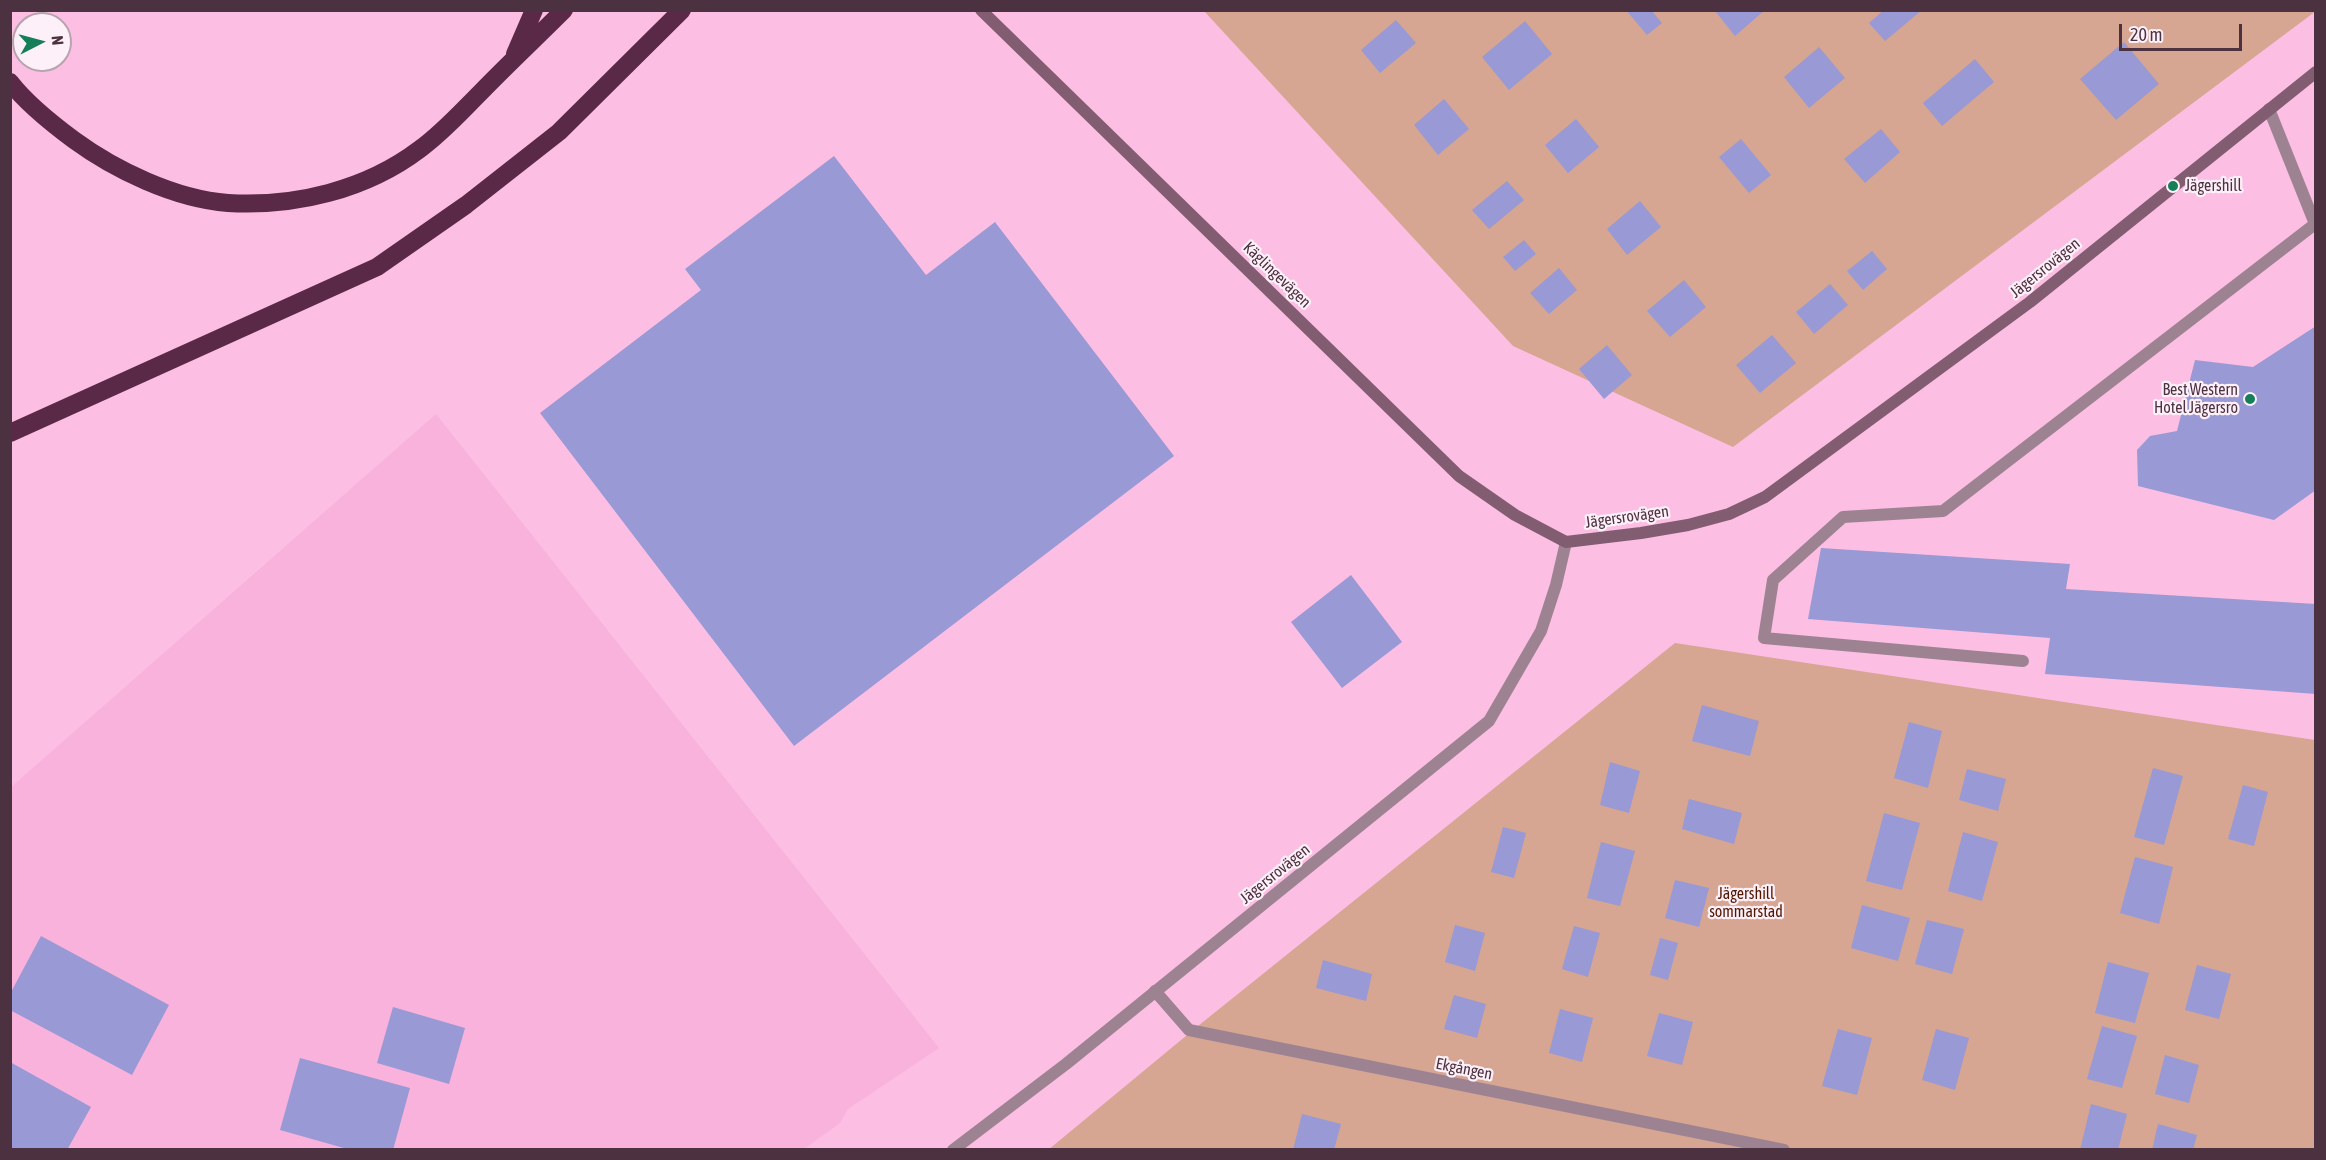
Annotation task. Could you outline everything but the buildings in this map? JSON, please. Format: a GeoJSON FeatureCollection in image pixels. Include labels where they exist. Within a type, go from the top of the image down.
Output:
{"type":"FeatureCollection","features":[{"type":"Feature","properties":{"kind":"highway"},"geometry":{"type":"LineString","coordinates":[[512,61],[534,10]]}},
{"type":"Feature","properties":{"kind":"highway"},"geometry":{"type":"LineString","coordinates":[[10,82],[51,123],[93,154],[138,179],[184,194],[226,203],[280,202],[332,193],[383,173],[420,149],[564,10]]}},
{"type":"Feature","properties":{"kind":"highway"},"geometry":{"type":"LineString","coordinates":[[10,433],[377,267],[466,205],[558,132],[682,10]]}},
{"type":"Feature","properties":{"kind":"main road","name":"Käglingevägen"},"geometry":{"type":"LineString","coordinates":[[981,10],[1460,476],[1515,515],[1566,542]]}},
{"type":"Feature","properties":{"kind":"main road","name":"Jägersrovägen"},"geometry":{"type":"LineString","coordinates":[[1566,542],[1688,525],[1729,514],[1765,497],[2021,308],[2316,72]]}},
{"type":"Feature","properties":{"kind":"street"},"geometry":{"type":"LineString","coordinates":[[2023,661],[1764,638],[1773,580],[1843,517],[1944,511],[2315,224],[2269,109]]}},
{"type":"Feature","properties":{"kind":"street","name":"Jägersrovägen"},"geometry":{"type":"LineString","coordinates":[[953,1149],[1066,1064],[1489,721],[1541,631],[1557,585],[1566,542]]}},
{"type":"Feature","properties":{"kind":"street","name":"Ekgången"},"geometry":{"type":"LineString","coordinates":[[1155,991],[1188,1030],[1784,1149]]}},
{"type":"Feature","properties":{"kind":"shaded area"},"geometry":{"type":"Polygon","coordinates":[[[436,414],[939,1048],[848,1109],[840,1123],[804,1149],[11,1149],[10,788],[436,414]]]}},
{"type":"Feature","properties":{"kind":"green space"},"geometry":{"type":"Polygon","coordinates":[[[1204,11],[2316,11],[1733,447],[1513,346],[1204,11]]]}},
{"type":"Feature","properties":{"kind":"green space","name":"Jägershill sommarstad"},"geometry":{"type":"Polygon","coordinates":[[[1675,643],[2315,740],[2315,1149],[1048,1150],[1198,1026],[1675,643]]]}},
{"type":"Feature","properties":{"kind":"place","name":"Jägershill"},"geometry":{"type":"Point","coordinates":[2173,186]}},
{"type":"Feature","properties":{"kind":"place","name":"Best Western Hotel Jägersro"},"geometry":{"type":"Point","coordinates":[2250,399]}}]}
